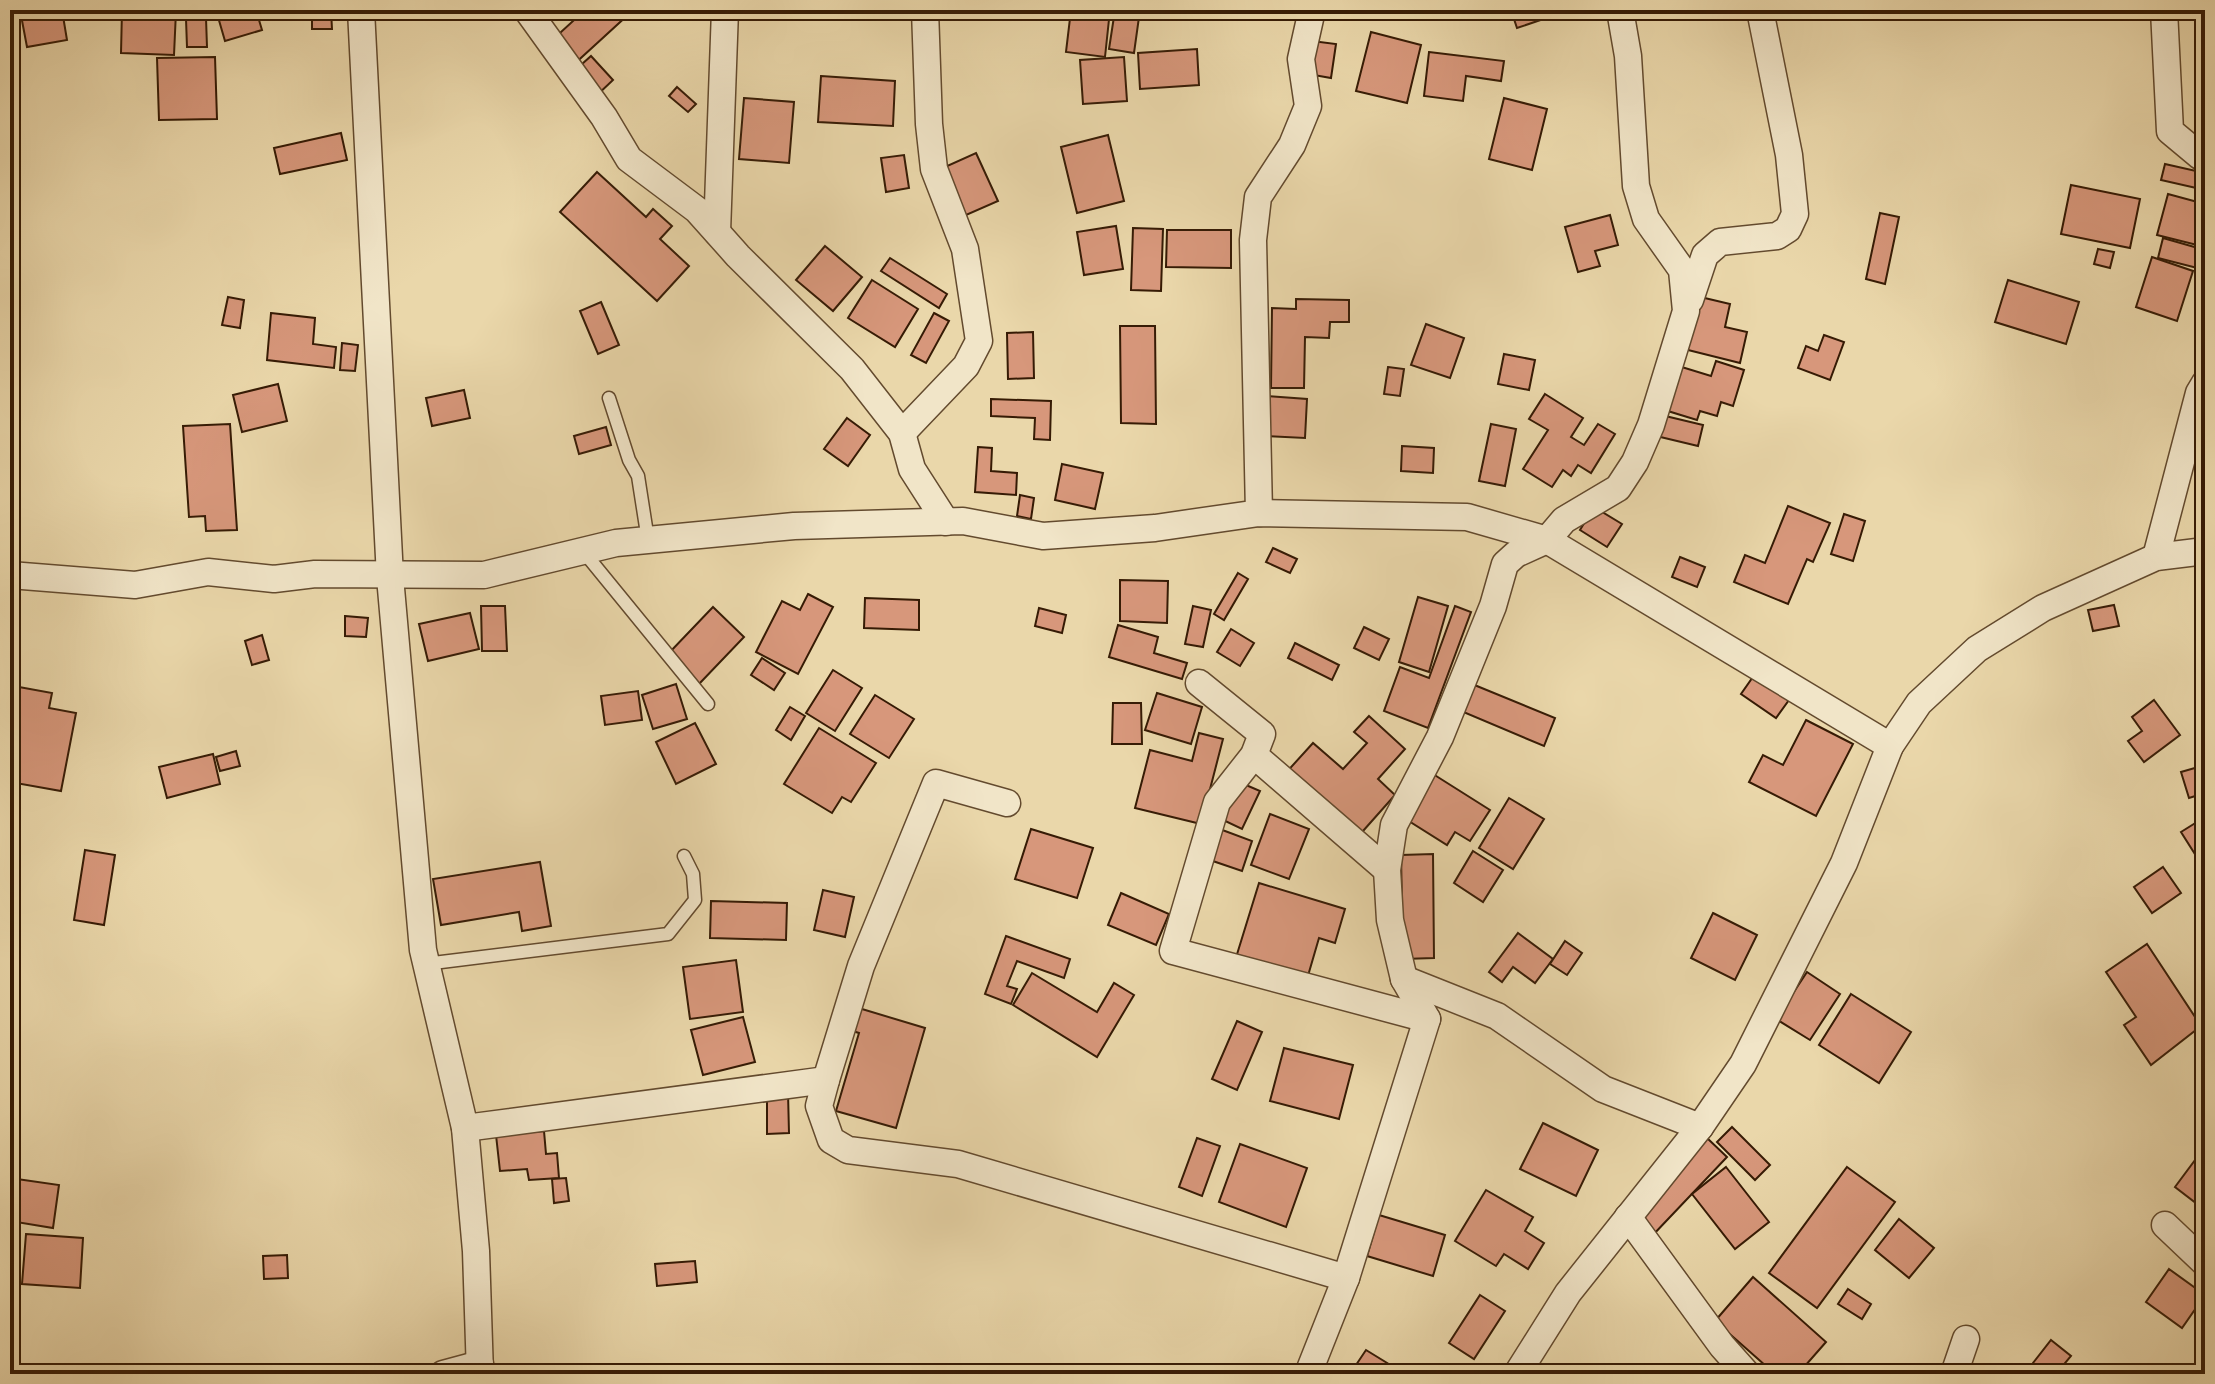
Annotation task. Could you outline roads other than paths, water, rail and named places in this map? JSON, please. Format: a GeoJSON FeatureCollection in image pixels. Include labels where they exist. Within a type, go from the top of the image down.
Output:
{"type":"FeatureCollection","features":[{"type":"Feature","properties":{"kind":"street"},"geometry":{"type":"LineString","coordinates":[[361,10],[390,577],[425,964],[465,1128],[476,1251],[480,1369],[443,1374]]}},
{"type":"Feature","properties":{"kind":"street"},"geometry":{"type":"LineString","coordinates":[[527,10],[604,117],[629,159],[697,210],[852,369],[902,433],[912,469],[946,522]]}},
{"type":"Feature","properties":{"kind":"street"},"geometry":{"type":"LineString","coordinates":[[717,232],[725,10]]}},
{"type":"Feature","properties":{"kind":"street"},"geometry":{"type":"LineString","coordinates":[[902,433],[966,366],[979,341],[965,249],[934,169],[925,10]]}},
{"type":"Feature","properties":{"kind":"street"},"geometry":{"type":"LineString","coordinates":[[1259,513],[1253,240],[1258,197],[1292,145],[1308,106],[1301,59],[1312,10]]}},
{"type":"Feature","properties":{"kind":"street"},"geometry":{"type":"LineString","coordinates":[[1620,10],[1628,56],[1636,186],[1646,219],[1682,270],[1686,311]]}},
{"type":"Feature","properties":{"kind":"street"},"geometry":{"type":"LineString","coordinates":[[1308,1374],[1346,1278],[1427,1019],[1404,979],[1390,920],[1387,870],[1394,825],[1440,737],[1493,606],[1505,564],[1516,554],[1547,540],[1564,520],[1618,488],[1635,462],[1705,255],[1720,242],[1777,236],[1788,229],[1795,214],[1789,155],[1760,10]]}},
{"type":"Feature","properties":{"kind":"street"},"geometry":{"type":"LineString","coordinates":[[2164,10],[2170,131],[2200,156],[2205,156]]}},
{"type":"Feature","properties":{"kind":"street"},"geometry":{"type":"LineString","coordinates":[[2156,557],[2199,393],[2205,383]]}},
{"type":"Feature","properties":{"kind":"street"},"geometry":{"type":"LineString","coordinates":[[10,575],[135,585],[208,572],[274,579],[315,574],[390,577],[484,575],[583,551],[648,540],[794,526],[963,521],[1043,536],[1155,528],[1259,513],[1467,517],[1547,540],[1890,746]]}},
{"type":"Feature","properties":{"kind":"street"},"geometry":{"type":"LineString","coordinates":[[1517,1374],[1568,1293],[1700,1127],[1743,1064],[1844,863],[1890,746],[1919,703],[1977,649],[2043,608],[2156,557],[2205,551]]}},
{"type":"Feature","properties":{"kind":"street"},"geometry":{"type":"LineString","coordinates":[[1199,683],[1262,734],[1254,755],[1217,802],[1173,951],[1427,1019]]}},
{"type":"Feature","properties":{"kind":"street"},"geometry":{"type":"LineString","coordinates":[[1254,755],[1387,870]]}},
{"type":"Feature","properties":{"kind":"street"},"geometry":{"type":"LineString","coordinates":[[1007,803],[936,783],[861,966],[826,1080],[819,1106],[831,1140],[848,1150],[958,1164],[1346,1278]]}},
{"type":"Feature","properties":{"kind":"street"},"geometry":{"type":"LineString","coordinates":[[1404,979],[1497,1016],[1603,1089],[1700,1127]]}},
{"type":"Feature","properties":{"kind":"street"},"geometry":{"type":"LineString","coordinates":[[465,1128],[826,1080]]}},
{"type":"Feature","properties":{"kind":"street"},"geometry":{"type":"LineString","coordinates":[[1628,1217],[1722,1346],[1747,1374]]}},
{"type":"Feature","properties":{"kind":"street"},"geometry":{"type":"LineString","coordinates":[[2165,1225],[2205,1263]]}},
{"type":"Feature","properties":{"kind":"street"},"geometry":{"type":"LineString","coordinates":[[1954,1374],[1966,1339]]}},
{"type":"Feature","properties":{"kind":"lane"},"geometry":{"type":"LineString","coordinates":[[609,398],[629,460],[638,476],[648,540]]}},
{"type":"Feature","properties":{"kind":"lane"},"geometry":{"type":"LineString","coordinates":[[583,551],[708,704]]}},
{"type":"Feature","properties":{"kind":"lane"},"geometry":{"type":"LineString","coordinates":[[425,964],[668,934],[695,900],[693,874],[684,856]]}}]}
